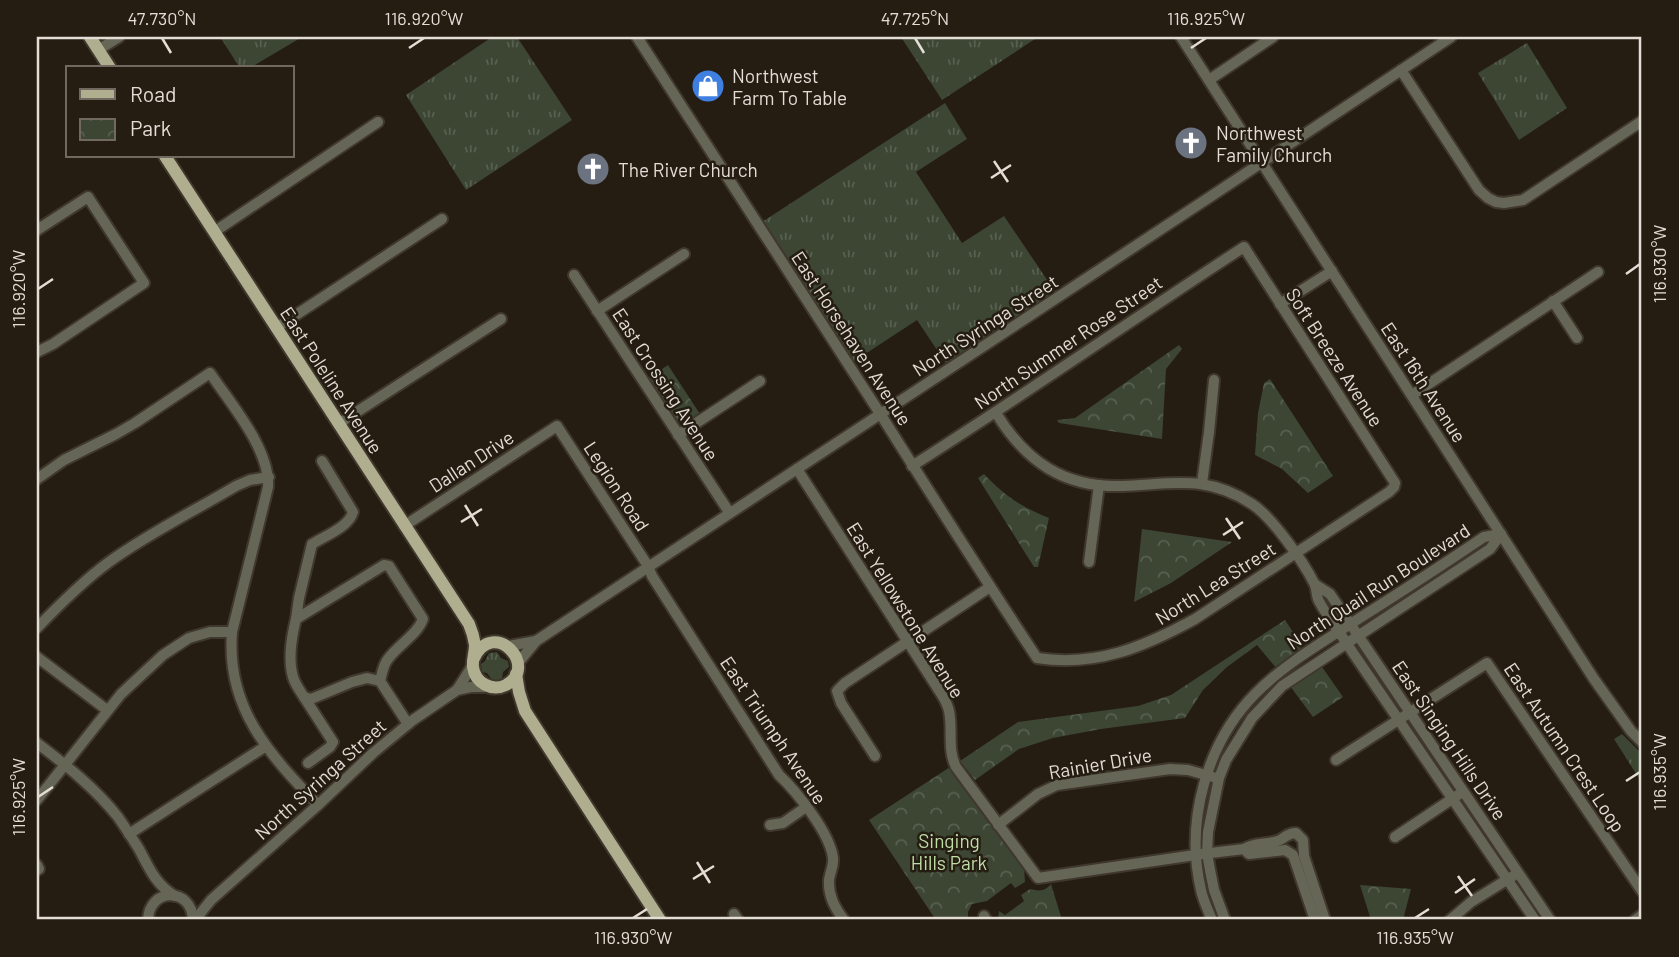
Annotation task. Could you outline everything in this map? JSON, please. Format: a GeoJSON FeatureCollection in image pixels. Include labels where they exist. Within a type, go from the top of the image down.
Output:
{"type":"FeatureCollection","features":[{"type":"Feature","properties":{"kind":"main road"},"geometry":{"type":"LineString","coordinates":[[90,37],[109,66]]}},
{"type":"Feature","properties":{"kind":"main road","name":"East Poleline Avenue"},"geometry":{"type":"LineString","coordinates":[[166,158],[469,624],[475,645],[474,661]]}},
{"type":"Feature","properties":{"kind":"main road","name":"East Poleline Avenue"},"geometry":{"type":"LineString","coordinates":[[469,624],[491,640],[504,645]]}},
{"type":"Feature","properties":{"kind":"main road"},"geometry":{"type":"LineString","coordinates":[[525,711],[501,690],[486,685],[477,678],[474,661],[476,653],[484,646],[495,642],[514,653],[520,696],[525,711],[660,920]]}},
{"type":"Feature","properties":{"kind":"main road"},"geometry":{"type":"LineString","coordinates":[[492,687],[509,683],[517,669]]}},
{"type":"Feature","properties":{"kind":"street"},"geometry":{"type":"LineString","coordinates":[[98,50],[119,37]]}},
{"type":"Feature","properties":{"kind":"street","name":"East Horsehaven Avenue"},"geometry":{"type":"LineString","coordinates":[[638,37],[1037,659]]}},
{"type":"Feature","properties":{"kind":"street","name":"East 16th Avenue"},"geometry":{"type":"LineString","coordinates":[[1181,37],[1614,708],[1642,742]]}},
{"type":"Feature","properties":{"kind":"street"},"geometry":{"type":"LineString","coordinates":[[1209,80],[1273,37]]}},
{"type":"Feature","properties":{"kind":"street","name":"North Syringa Street"},"geometry":{"type":"LineString","coordinates":[[517,669],[536,640],[1451,37]]}},
{"type":"Feature","properties":{"kind":"street"},"geometry":{"type":"LineString","coordinates":[[1401,70],[1471,180],[1488,198],[1496,202],[1523,200],[1642,121]]}},
{"type":"Feature","properties":{"kind":"street"},"geometry":{"type":"LineString","coordinates":[[214,232],[378,122]]}},
{"type":"Feature","properties":{"kind":"street"},"geometry":{"type":"LineString","coordinates":[[37,230],[88,197],[144,283],[37,352]]}},
{"type":"Feature","properties":{"kind":"street"},"geometry":{"type":"LineString","coordinates":[[276,328],[442,219]]}},
{"type":"Feature","properties":{"kind":"street","name":"Soft Breeze Avenue"},"geometry":{"type":"LineString","coordinates":[[1244,247],[1391,476],[1394,487]]}},
{"type":"Feature","properties":{"kind":"street","name":"North Summer Rose Street"},"geometry":{"type":"LineString","coordinates":[[912,466],[1244,247]]}},
{"type":"Feature","properties":{"kind":"street"},"geometry":{"type":"LineString","coordinates":[[597,311],[684,254]]}},
{"type":"Feature","properties":{"kind":"street"},"geometry":{"type":"LineString","coordinates":[[1280,304],[1332,271]]}},
{"type":"Feature","properties":{"kind":"street"},"geometry":{"type":"LineString","coordinates":[[1412,395],[1598,272]]}},
{"type":"Feature","properties":{"kind":"street","name":"East Crossing Avenue"},"geometry":{"type":"LineString","coordinates":[[574,275],[729,512]]}},
{"type":"Feature","properties":{"kind":"street"},"geometry":{"type":"LineString","coordinates":[[1553,301],[1577,338]]}},
{"type":"Feature","properties":{"kind":"street"},"geometry":{"type":"LineString","coordinates":[[338,424],[501,319]]}},
{"type":"Feature","properties":{"kind":"street"},"geometry":{"type":"LineString","coordinates":[[37,480],[64,460],[116,435],[210,373],[260,447],[269,477],[232,632],[234,682],[246,712],[266,746],[318,805]]}},
{"type":"Feature","properties":{"kind":"street"},"geometry":{"type":"LineString","coordinates":[[1202,483],[1214,380]]}},
{"type":"Feature","properties":{"kind":"street"},"geometry":{"type":"LineString","coordinates":[[678,435],[760,381]]}},
{"type":"Feature","properties":{"kind":"street","name":"East Singing Hills Drive"},"geometry":{"type":"LineString","coordinates":[[996,413],[1017,444],[1035,460],[1068,478],[1099,485],[1121,486],[1169,482],[1202,483],[1239,496],[1255,505],[1267,517],[1316,585],[1330,594],[1550,920]]}},
{"type":"Feature","properties":{"kind":"street","name":"Dallan Drive"},"geometry":{"type":"LineString","coordinates":[[404,526],[557,426]]}},
{"type":"Feature","properties":{"kind":"street","name":"Legion Road"},"geometry":{"type":"LineString","coordinates":[[557,426],[648,566]]}},
{"type":"Feature","properties":{"kind":"street"},"geometry":{"type":"LineString","coordinates":[[308,763],[333,742],[292,677],[292,633],[312,544],[351,519],[354,512],[322,461]]}},
{"type":"Feature","properties":{"kind":"street","name":"East Yellowstone Avenue"},"geometry":{"type":"LineString","coordinates":[[797,469],[942,695],[949,709],[951,758],[1038,878],[1202,854]]}},
{"type":"Feature","properties":{"kind":"street"},"geometry":{"type":"LineString","coordinates":[[37,628],[79,587],[127,550],[236,486],[250,480],[269,477]]}},
{"type":"Feature","properties":{"kind":"street"},"geometry":{"type":"LineString","coordinates":[[1089,562],[1099,485]]}},
{"type":"Feature","properties":{"kind":"street","name":"North Lea Street"},"geometry":{"type":"LineString","coordinates":[[1037,659],[1083,660],[1110,656],[1165,636],[1295,554],[1394,487]]}},
{"type":"Feature","properties":{"kind":"street","name":"North Quail Run Boulevard"},"geometry":{"type":"LineString","coordinates":[[1225,920],[1202,854],[1197,823],[1207,775],[1227,730],[1253,696],[1295,660],[1484,537],[1501,534]]}},
{"type":"Feature","properties":{"kind":"street","name":"North Quail Run Boulevard"},"geometry":{"type":"LineString","coordinates":[[1212,920],[1201,892],[1202,854],[1219,778],[1240,735],[1252,718],[1282,687],[1490,549],[1501,534]]}},
{"type":"Feature","properties":{"kind":"street"},"geometry":{"type":"LineString","coordinates":[[296,619],[384,565],[389,566],[423,619],[422,624],[385,661],[380,681]]}},
{"type":"Feature","properties":{"kind":"street","name":"East Triumph Avenue"},"geometry":{"type":"LineString","coordinates":[[648,566],[779,775],[797,792],[828,841],[833,860],[829,891],[844,920]]}},
{"type":"Feature","properties":{"kind":"street","name":"East Singing Hills Drive"},"geometry":{"type":"LineString","coordinates":[[1316,585],[1318,598],[1347,644],[1535,920]]}},
{"type":"Feature","properties":{"kind":"street"},"geometry":{"type":"LineString","coordinates":[[875,756],[841,703],[837,691],[845,683],[990,587]]}},
{"type":"Feature","properties":{"kind":"street"},"geometry":{"type":"LineString","coordinates":[[37,800],[107,710],[163,654],[189,638],[210,632],[232,632]]}},
{"type":"Feature","properties":{"kind":"street","name":"North Syringa Street"},"geometry":{"type":"LineString","coordinates":[[504,645],[536,640]]}},
{"type":"Feature","properties":{"kind":"street"},"geometry":{"type":"LineString","coordinates":[[37,657],[107,710]]}},
{"type":"Feature","properties":{"kind":"street","name":"North Syringa Street"},"geometry":{"type":"LineString","coordinates":[[457,690],[474,661]]}},
{"type":"Feature","properties":{"kind":"street","name":"East Autumn Crest Loop"},"geometry":{"type":"LineString","coordinates":[[1410,712],[1487,663],[1642,891]]}},
{"type":"Feature","properties":{"kind":"street"},"geometry":{"type":"LineString","coordinates":[[304,697],[311,699],[368,678],[380,681],[408,724]]}},
{"type":"Feature","properties":{"kind":"street","name":"North Syringa Street"},"geometry":{"type":"LineString","coordinates":[[194,920],[211,900],[408,724],[457,690],[492,687]]}},
{"type":"Feature","properties":{"kind":"street"},"geometry":{"type":"LineString","coordinates":[[1336,760],[1410,712]]}},
{"type":"Feature","properties":{"kind":"street"},"geometry":{"type":"LineString","coordinates":[[37,743],[95,791],[119,819],[161,886],[191,901],[211,900]]}},
{"type":"Feature","properties":{"kind":"street"},"geometry":{"type":"LineString","coordinates":[[129,834],[266,746]]}},
{"type":"Feature","properties":{"kind":"street","name":"Rainier Drive"},"geometry":{"type":"LineString","coordinates":[[998,825],[1045,789],[1057,785],[1170,769],[1188,770],[1219,778]]}},
{"type":"Feature","properties":{"kind":"street"},"geometry":{"type":"LineString","coordinates":[[1395,837],[1463,791]]}},
{"type":"Feature","properties":{"kind":"street"},"geometry":{"type":"LineString","coordinates":[[770,825],[783,823],[806,807]]}},
{"type":"Feature","properties":{"kind":"street"},"geometry":{"type":"LineString","coordinates":[[1202,854],[1244,849],[1296,833],[1303,840],[1304,856],[1325,920]]}},
{"type":"Feature","properties":{"kind":"street"},"geometry":{"type":"LineString","coordinates":[[1244,849],[1249,854],[1284,850],[1289,852],[1296,860],[1315,920]]}},
{"type":"Feature","properties":{"kind":"street"},"geometry":{"type":"LineString","coordinates":[[1450,920],[1471,902],[1518,872]]}},
{"type":"Feature","properties":{"kind":"street"},"geometry":{"type":"LineString","coordinates":[[147,915],[153,889],[151,873]]}},
{"type":"Feature","properties":{"kind":"street"},"geometry":{"type":"LineString","coordinates":[[147,915],[161,897],[179,897],[191,909],[194,920]]}},
{"type":"Feature","properties":{"kind":"street"},"geometry":{"type":"LineString","coordinates":[[1635,920],[1642,915]]}},
{"type":"Feature","properties":{"kind":"green space"},"geometry":{"type":"Polygon","coordinates":[[[220,37],[302,37],[253,66],[239,66],[220,37]]]}},
{"type":"Feature","properties":{"kind":"green space"},"geometry":{"type":"Polygon","coordinates":[[[492,37],[517,37],[572,120],[466,190],[406,95],[492,37]]]}},
{"type":"Feature","properties":{"kind":"green space"},"geometry":{"type":"Polygon","coordinates":[[[901,37],[1038,37],[942,100],[901,37]]]}},
{"type":"Feature","properties":{"kind":"green space"},"geometry":{"type":"Polygon","coordinates":[[[1527,43],[1567,108],[1519,140],[1478,73],[1527,43]]]}},
{"type":"Feature","properties":{"kind":"green space"},"geometry":{"type":"Polygon","coordinates":[[[945,103],[967,139],[916,172],[962,243],[1004,216],[1056,293],[947,365],[917,320],[853,362],[762,222],[945,103]]]}},
{"type":"Feature","properties":{"kind":"green space"},"geometry":{"type":"Polygon","coordinates":[[[1179,345],[1182,349],[1166,369],[1162,439],[1059,423],[1057,420],[1075,418],[1179,345]]]}},
{"type":"Feature","properties":{"kind":"green space"},"geometry":{"type":"Polygon","coordinates":[[[668,365],[700,414],[685,423],[675,421],[647,379],[668,365]]]}},
{"type":"Feature","properties":{"kind":"green space"},"geometry":{"type":"Polygon","coordinates":[[[1270,379],[1333,476],[1308,493],[1282,469],[1255,455],[1258,413],[1264,383],[1270,379]]]}},
{"type":"Feature","properties":{"kind":"green space"},"geometry":{"type":"Polygon","coordinates":[[[984,474],[1014,500],[1049,518],[1038,567],[1034,567],[978,478],[984,474]]]}},
{"type":"Feature","properties":{"kind":"green space"},"geometry":{"type":"Polygon","coordinates":[[[1142,529],[1232,542],[1171,583],[1134,602],[1142,529]]]}},
{"type":"Feature","properties":{"kind":"green space"},"geometry":{"type":"Polygon","coordinates":[[[1285,620],[1305,650],[1277,669],[1257,645],[1227,667],[1203,690],[1185,718],[1053,738],[1019,749],[975,780],[960,761],[1018,722],[1138,706],[1171,695],[1285,620]]]}},
{"type":"Feature","properties":{"kind":"green space"},"geometry":{"type":"Polygon","coordinates":[[[497,652],[501,658],[508,661],[509,667],[503,672],[502,679],[493,681],[487,673],[482,672],[481,664],[489,653],[497,652]]]}},
{"type":"Feature","properties":{"kind":"green space"},"geometry":{"type":"Polygon","coordinates":[[[1320,664],[1343,697],[1313,717],[1290,686],[1320,664]]]}},
{"type":"Feature","properties":{"kind":"green space"},"geometry":{"type":"Polygon","coordinates":[[[1622,734],[1642,754],[1642,783],[1614,739],[1622,734]]]}},
{"type":"Feature","properties":{"kind":"green space","name":"Singing Hills Park"},"geometry":{"type":"Polygon","coordinates":[[[950,767],[1024,868],[1025,882],[1015,888],[1011,883],[987,901],[972,904],[968,920],[936,920],[869,820],[950,767]]]}},
{"type":"Feature","properties":{"kind":"green space"},"geometry":{"type":"Polygon","coordinates":[[[1051,884],[1062,920],[998,920],[999,911],[1005,915],[1024,901],[1021,895],[1030,889],[1044,890],[1051,884]]]}},
{"type":"Feature","properties":{"kind":"green space"},"geometry":{"type":"Polygon","coordinates":[[[1360,885],[1411,889],[1403,920],[1371,920],[1360,885]]]}},
{"type":"Feature","properties":{"kind":"place","name":"Northwest Farm To Table"},"geometry":{"type":"Point","coordinates":[708,86]}},
{"type":"Feature","properties":{"kind":"place","name":"Northwest Family Church"},"geometry":{"type":"Point","coordinates":[1191,143]}},
{"type":"Feature","properties":{"kind":"place","name":"The River Church"},"geometry":{"type":"Point","coordinates":[593,169]}}]}
